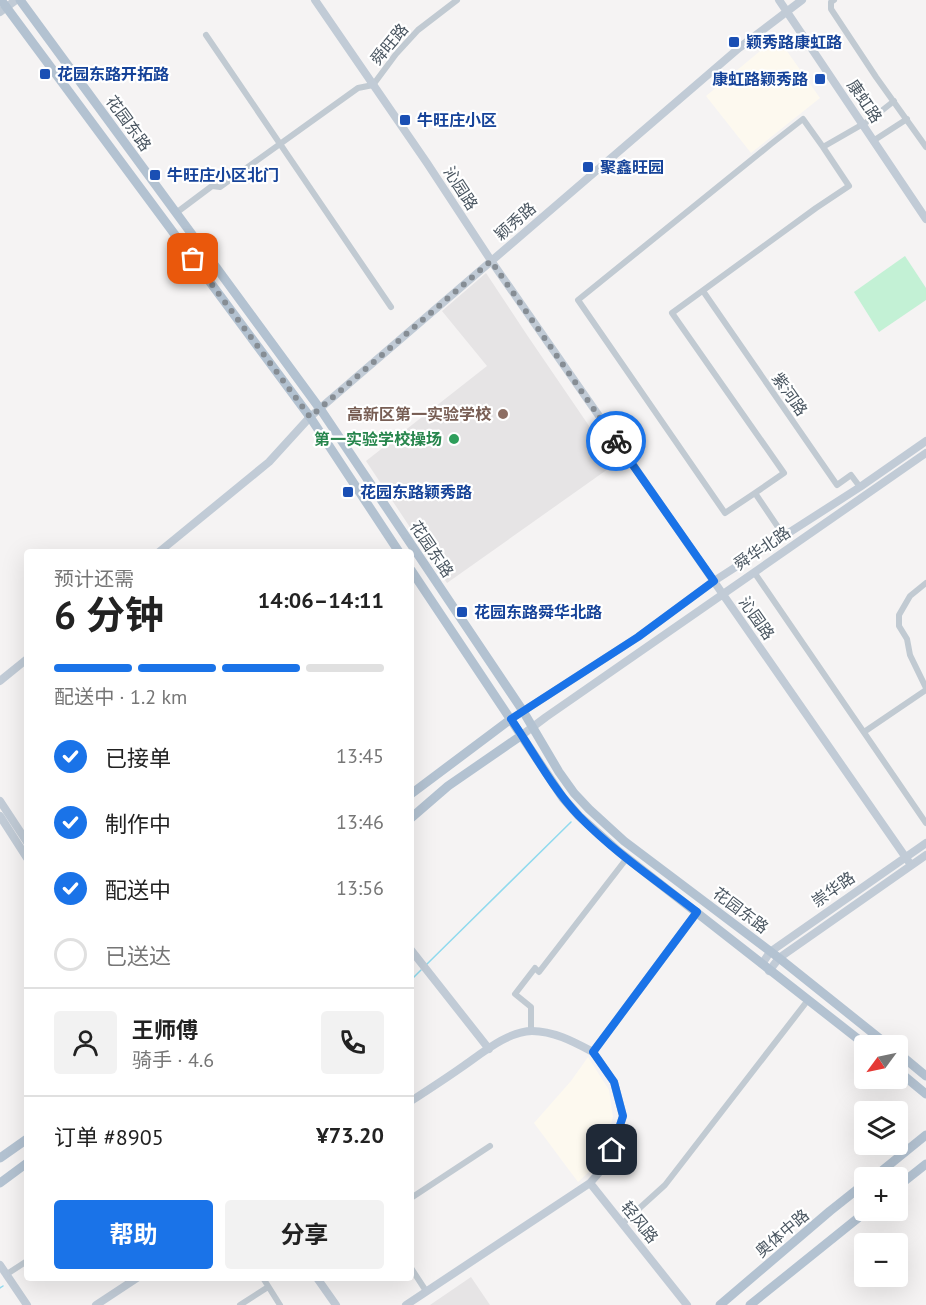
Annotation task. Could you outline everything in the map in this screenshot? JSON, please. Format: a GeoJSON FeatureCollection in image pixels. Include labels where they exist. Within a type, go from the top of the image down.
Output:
{"type":"FeatureCollection","features":[{"type":"Feature","properties":{"kind":"main road"},"geometry":{"type":"LineString","coordinates":[[2,6],[16,0]]}},
{"type":"Feature","properties":{"kind":"main road","name":"花园东路"},"geometry":{"type":"LineString","coordinates":[[20,0],[320,409],[523,711],[574,793],[624,841],[779,958],[875,1035]]}},
{"type":"Feature","properties":{"kind":"main road","name":"沁园路"},"geometry":{"type":"LineString","coordinates":[[315,0],[491,261],[911,866]]}},
{"type":"Feature","properties":{"kind":"main road","name":"康虹路"},"geometry":{"type":"LineString","coordinates":[[779,0],[926,219]]}},
{"type":"Feature","properties":{"kind":"main road","name":"颖秀路"},"geometry":{"type":"LineString","coordinates":[[163,549],[269,462],[310,417],[491,261],[731,55],[800,0]]}},
{"type":"Feature","properties":{"kind":"main road","name":"花园东路"},"geometry":{"type":"LineString","coordinates":[[2,6],[65,85],[310,417],[397,549]]}},
{"type":"Feature","properties":{"kind":"main road","name":"舜华北路"},"geometry":{"type":"LineString","coordinates":[[414,792],[511,719],[638,637],[714,581],[860,487],[926,441]]}},
{"type":"Feature","properties":{"kind":"main road","name":"舜华北路"},"geometry":{"type":"LineString","coordinates":[[414,815],[448,786],[926,453]]}},
{"type":"Feature","properties":{"kind":"main road","name":"花园东路"},"geometry":{"type":"LineString","coordinates":[[414,574],[563,798],[579,816],[627,858],[854,1036]]}},
{"type":"Feature","properties":{"kind":"main road"},"geometry":{"type":"LineString","coordinates":[[0,681],[24,661]]}},
{"type":"Feature","properties":{"kind":"main road"},"geometry":{"type":"LineString","coordinates":[[0,801],[24,837]]}},
{"type":"Feature","properties":{"kind":"main road"},"geometry":{"type":"LineString","coordinates":[[0,816],[24,853]]}},
{"type":"Feature","properties":{"kind":"main road","name":"崇华路"},"geometry":{"type":"LineString","coordinates":[[766,967],[770,952],[926,843]]}},
{"type":"Feature","properties":{"kind":"main road","name":"崇华路"},"geometry":{"type":"LineString","coordinates":[[766,967],[926,855]]}},
{"type":"Feature","properties":{"kind":"main road"},"geometry":{"type":"LineString","coordinates":[[593,1052],[697,912]]}},
{"type":"Feature","properties":{"kind":"main road"},"geometry":{"type":"LineString","coordinates":[[419,964],[489,1049]]}},
{"type":"Feature","properties":{"kind":"main road"},"geometry":{"type":"LineString","coordinates":[[406,1305],[590,1183],[603,1168],[612,1150],[623,1116],[614,1082],[593,1052],[553,1034],[531,1031],[512,1035],[414,1099]]}},
{"type":"Feature","properties":{"kind":"main road"},"geometry":{"type":"LineString","coordinates":[[908,1061],[926,1076]]}},
{"type":"Feature","properties":{"kind":"main road"},"geometry":{"type":"LineString","coordinates":[[908,1079],[926,1094]]}},
{"type":"Feature","properties":{"kind":"main road"},"geometry":{"type":"LineString","coordinates":[[887,1167],[926,1135]]}},
{"type":"Feature","properties":{"kind":"main road"},"geometry":{"type":"LineString","coordinates":[[0,1158],[24,1141]]}},
{"type":"Feature","properties":{"kind":"main road"},"geometry":{"type":"LineString","coordinates":[[908,1178],[926,1164]]}},
{"type":"Feature","properties":{"kind":"main road"},"geometry":{"type":"LineString","coordinates":[[0,1183],[24,1165]]}},
{"type":"Feature","properties":{"kind":"main road","name":"轻风路"},"geometry":{"type":"LineString","coordinates":[[590,1183],[687,1305]]}},
{"type":"Feature","properties":{"kind":"main road","name":"奥体中路"},"geometry":{"type":"LineString","coordinates":[[720,1305],[854,1192]]}},
{"type":"Feature","properties":{"kind":"main road"},"geometry":{"type":"LineString","coordinates":[[750,1305],[854,1221]]}},
{"type":"Feature","properties":{"kind":"main road"},"geometry":{"type":"LineString","coordinates":[[0,1265],[27,1305]]}},
{"type":"Feature","properties":{"kind":"main road"},"geometry":{"type":"LineString","coordinates":[[96,1305],[132,1281]]}},
{"type":"Feature","properties":{"kind":"main road"},"geometry":{"type":"LineString","coordinates":[[319,1281],[336,1305]]}},
{"type":"Feature","properties":{"kind":"street","name":"舜旺路"},"geometry":{"type":"LineString","coordinates":[[373,85],[396,54],[418,30],[457,0]]}},
{"type":"Feature","properties":{"kind":"street"},"geometry":{"type":"LineString","coordinates":[[834,0],[831,2],[831,9],[926,147]]}},
{"type":"Feature","properties":{"kind":"street"},"geometry":{"type":"LineString","coordinates":[[206,35],[391,307]]}},
{"type":"Feature","properties":{"kind":"street"},"geometry":{"type":"LineString","coordinates":[[176,213],[212,186],[220,187],[358,88],[373,85]]}},
{"type":"Feature","properties":{"kind":"street"},"geometry":{"type":"LineString","coordinates":[[823,147],[870,120],[894,101]]}},
{"type":"Feature","properties":{"kind":"street"},"geometry":{"type":"LineString","coordinates":[[803,119],[849,186],[703,291],[672,313],[784,473],[725,513],[578,300],[803,119]]}},
{"type":"Feature","properties":{"kind":"street"},"geometry":{"type":"LineString","coordinates":[[873,141],[907,119]]}},
{"type":"Feature","properties":{"kind":"street","name":"紫河路"},"geometry":{"type":"LineString","coordinates":[[703,291],[837,485],[851,475],[860,487]]}},
{"type":"Feature","properties":{"kind":"street"},"geometry":{"type":"LineString","coordinates":[[755,493],[784,536]]}},
{"type":"Feature","properties":{"kind":"street"},"geometry":{"type":"LineString","coordinates":[[754,572],[926,823]]}},
{"type":"Feature","properties":{"kind":"street"},"geometry":{"type":"LineString","coordinates":[[864,732],[926,689],[910,655],[907,639],[899,626],[899,615],[910,596],[926,583]]}},
{"type":"Feature","properties":{"kind":"street"},"geometry":{"type":"LineString","coordinates":[[531,1031],[531,1007],[515,994],[535,968],[539,972],[627,858]]}},
{"type":"Feature","properties":{"kind":"street"},"geometry":{"type":"LineString","coordinates":[[622,1224],[665,1185],[808,1000]]}},
{"type":"Feature","properties":{"kind":"street"},"geometry":{"type":"LineString","coordinates":[[414,1196],[490,1146]]}},
{"type":"Feature","properties":{"kind":"street"},"geometry":{"type":"LineString","coordinates":[[7,1274],[24,1263]]}},
{"type":"Feature","properties":{"kind":"street"},"geometry":{"type":"LineString","coordinates":[[414,1273],[426,1292]]}},
{"type":"Feature","properties":{"kind":"street"},"geometry":{"type":"LineString","coordinates":[[265,1281],[280,1305]]}},
{"type":"Feature","properties":{"kind":"street"},"geometry":{"type":"LineString","coordinates":[[240,1305],[268,1287]]}},
{"type":"Feature","properties":{"kind":"shaded area"},"geometry":{"type":"Polygon","coordinates":[[[777,37],[820,98],[751,153],[706,96],[777,37]]]}},
{"type":"Feature","properties":{"kind":"shaded area","name":"高新区第一实验学校"},"geometry":{"type":"Polygon","coordinates":[[[486,273],[615,464],[447,583],[366,461],[487,366],[442,311],[486,273]]]}},
{"type":"Feature","properties":{"kind":"shaded area"},"geometry":{"type":"Polygon","coordinates":[[[588,1057],[609,1090],[613,1117],[603,1153],[592,1169],[578,1182],[534,1123],[571,1081],[588,1057]]]}},
{"type":"Feature","properties":{"kind":"shaded area"},"geometry":{"type":"Polygon","coordinates":[[[471,1277],[490,1305],[430,1305],[471,1277]]]}},
{"type":"Feature","properties":{"kind":"green space"},"geometry":{"type":"Polygon","coordinates":[[[905,256],[926,288],[926,300],[879,332],[854,292],[905,256]]]}},
{"type":"Feature","properties":{"kind":"waterway"},"geometry":{"type":"LineString","coordinates":[[426,965],[571,822]]}},
{"type":"Feature","properties":{"kind":"waterway"},"geometry":{"type":"LineString","coordinates":[[414,977],[421,970]]}},
{"type":"Feature","properties":{"kind":"way so far"},"geometry":{"type":"LineString","coordinates":[[193,259],[310,417],[491,261],[616,441]]}},
{"type":"Feature","properties":{"kind":"place","name":"颖秀路康虹路"},"geometry":{"type":"Point","coordinates":[734,42]}},
{"type":"Feature","properties":{"kind":"place","name":"花园东路开拓路"},"geometry":{"type":"Point","coordinates":[45,74]}},
{"type":"Feature","properties":{"kind":"place","name":"康虹路颖秀路"},"geometry":{"type":"Point","coordinates":[820,79]}},
{"type":"Feature","properties":{"kind":"place","name":"牛旺庄小区"},"geometry":{"type":"Point","coordinates":[405,120]}},
{"type":"Feature","properties":{"kind":"place","name":"聚鑫旺园"},"geometry":{"type":"Point","coordinates":[588,167]}},
{"type":"Feature","properties":{"kind":"place","name":"牛旺庄小区北门"},"geometry":{"type":"Point","coordinates":[155,175]}},
{"type":"Feature","properties":{"kind":"place","name":"高新区第一实验学校"},"geometry":{"type":"Point","coordinates":[503,414]}},
{"type":"Feature","properties":{"kind":"place","name":"第一实验学校操场"},"geometry":{"type":"Point","coordinates":[454,439]}},
{"type":"Feature","properties":{"kind":"place","name":"花园东路颖秀路"},"geometry":{"type":"Point","coordinates":[348,492]}},
{"type":"Feature","properties":{"kind":"place","name":"花园东路舜华北路"},"geometry":{"type":"Point","coordinates":[462,612]}},
{"type":"Feature","properties":{"kind":"route"},"geometry":{"type":"LineString","coordinates":[[612,1150],[623,1116],[614,1082],[593,1052],[697,912],[618,851],[579,816],[563,798],[511,719],[638,637],[714,581],[616,441]]}}]}
